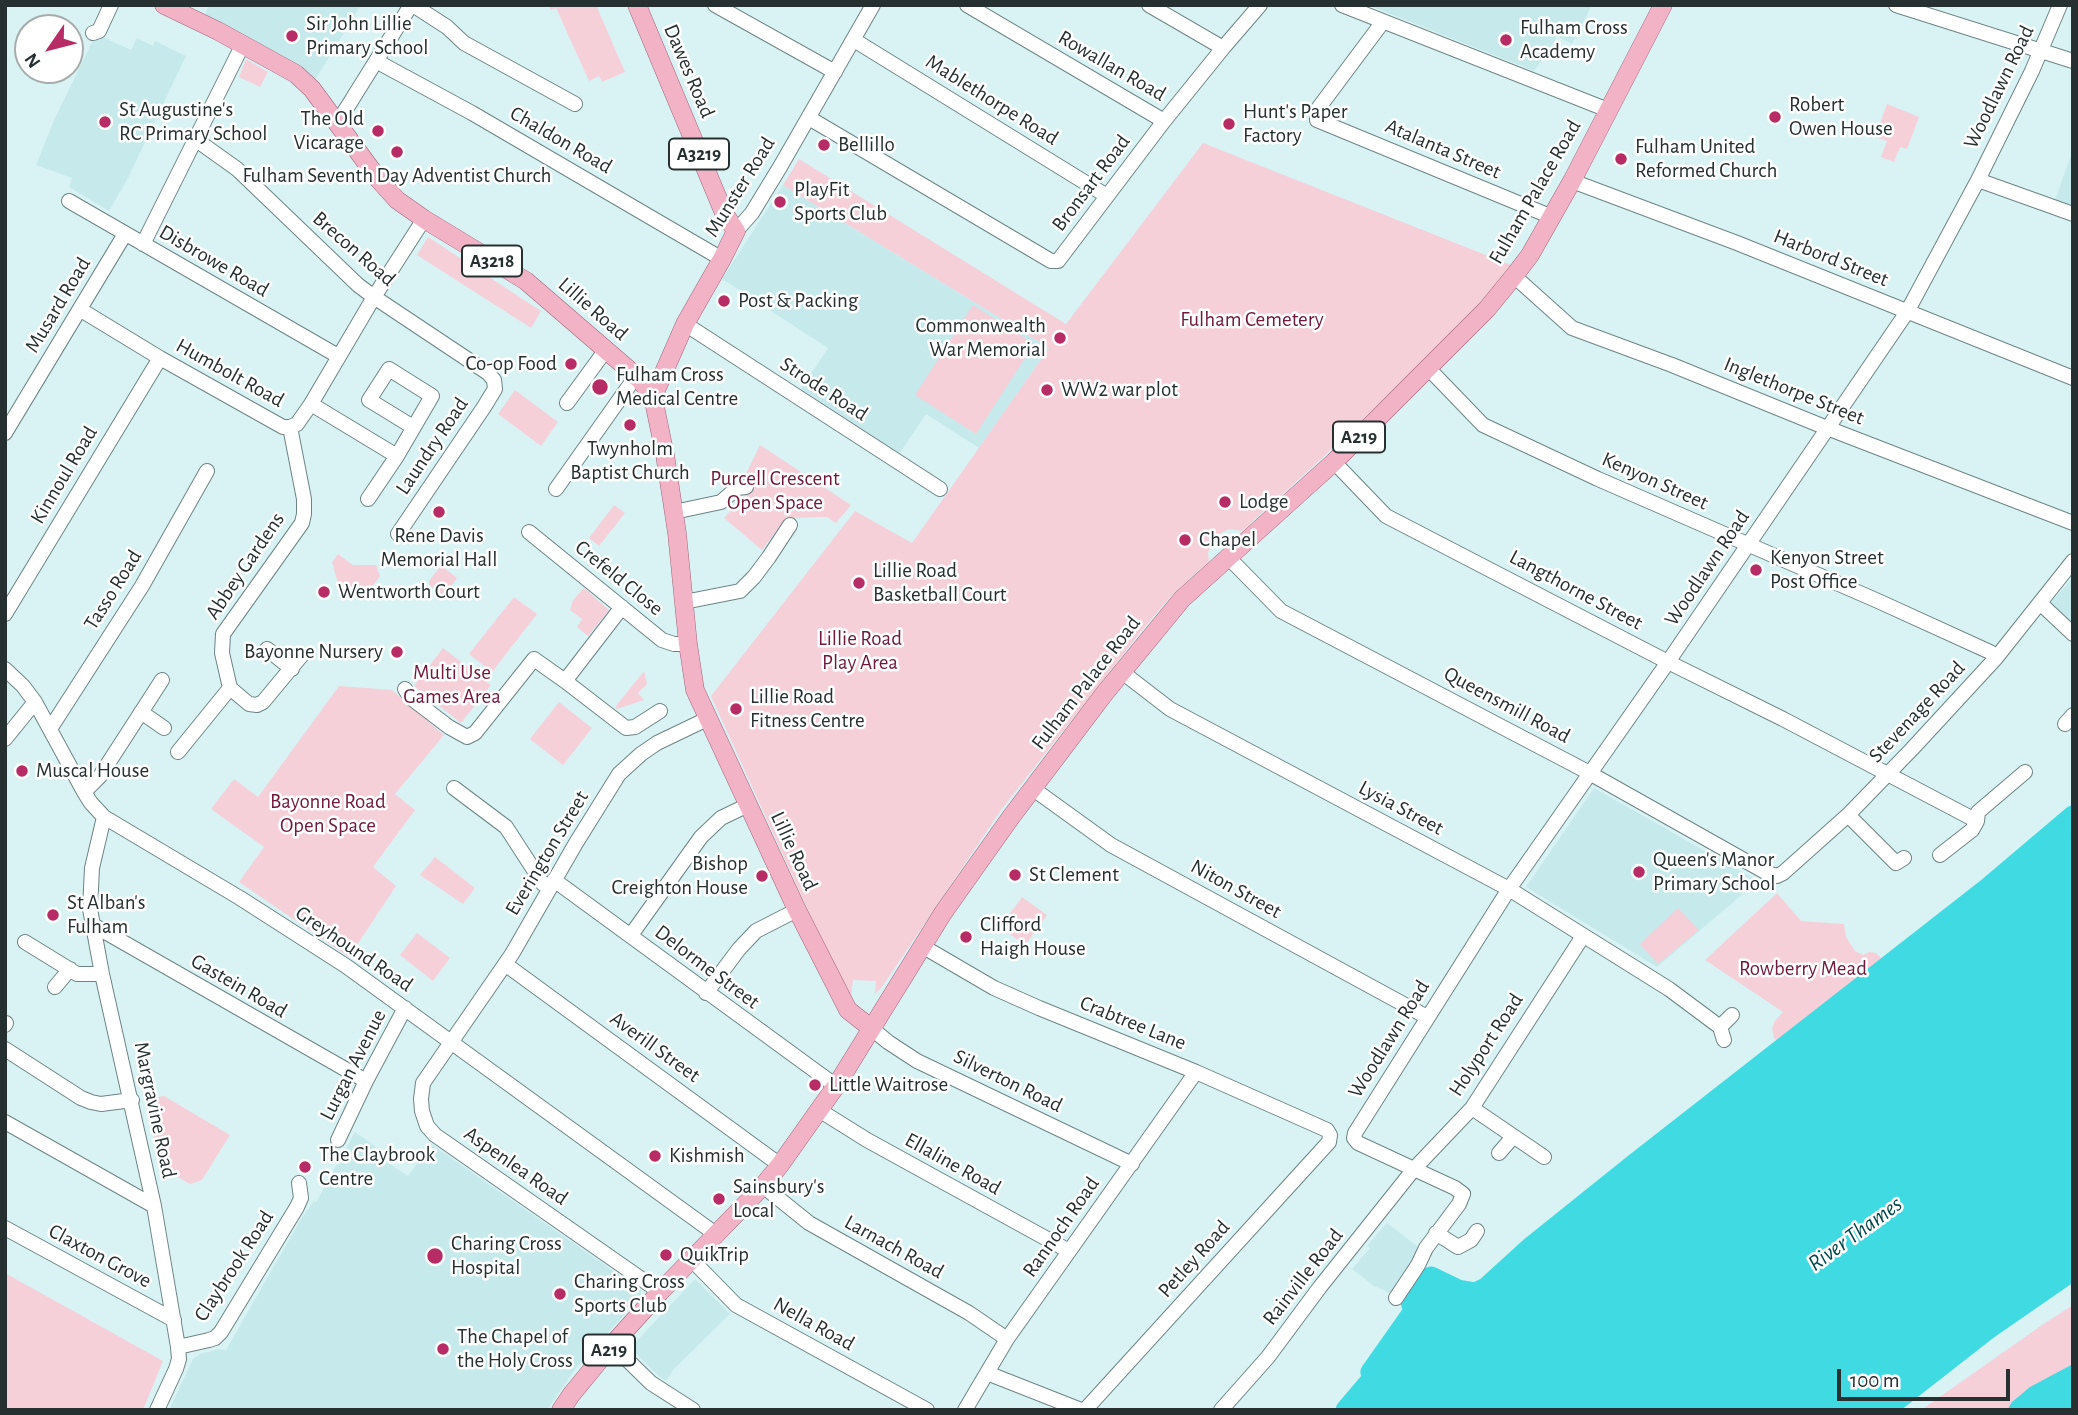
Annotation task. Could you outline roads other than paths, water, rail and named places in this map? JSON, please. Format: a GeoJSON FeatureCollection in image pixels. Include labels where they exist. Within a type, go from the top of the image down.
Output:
{"type":"FeatureCollection","features":[{"type":"Feature","properties":{"kind":"main road","name":"Lillie Road"},"geometry":{"type":"LineString","coordinates":[[164,5],[296,74],[312,89],[379,180],[397,200],[526,281],[636,376],[653,397],[674,512],[695,690],[797,910],[848,1010],[871,1028]]}},
{"type":"Feature","properties":{"kind":"main road","name":"Dawes Road"},"geometry":{"type":"LineString","coordinates":[[636,5],[724,213],[736,231]]}},
{"type":"Feature","properties":{"kind":"main road","name":"Fulham Palace Road"},"geometry":{"type":"LineString","coordinates":[[561,1410],[612,1345],[780,1165],[836,1086],[950,904],[1032,788],[1182,599],[1334,462],[1429,369],[1487,309],[1530,256],[1663,5]]}},
{"type":"Feature","properties":{"kind":"main road","name":"Munster Road"},"geometry":{"type":"LineString","coordinates":[[653,397],[685,324],[736,231]]}},
{"type":"Feature","properties":{"kind":"street"},"geometry":{"type":"LineString","coordinates":[[93,33],[99,32],[111,5]]}},
{"type":"Feature","properties":{"kind":"street"},"geometry":{"type":"LineString","coordinates":[[338,122],[412,5],[447,27],[464,43],[575,104]]}},
{"type":"Feature","properties":{"kind":"street"},"geometry":{"type":"LineString","coordinates":[[715,5],[835,72]]}},
{"type":"Feature","properties":{"kind":"street","name":"Munster Road"},"geometry":{"type":"LineString","coordinates":[[736,231],[752,213],[873,5]]}},
{"type":"Feature","properties":{"kind":"street","name":"Rowallan Road"},"geometry":{"type":"LineString","coordinates":[[967,5],[1164,121]]}},
{"type":"Feature","properties":{"kind":"street"},"geometry":{"type":"LineString","coordinates":[[1149,5],[1223,48]]}},
{"type":"Feature","properties":{"kind":"street","name":"Bronsart Road"},"geometry":{"type":"LineString","coordinates":[[809,118],[1051,261],[1058,261],[1164,121],[1261,5]]}},
{"type":"Feature","properties":{"kind":"street"},"geometry":{"type":"LineString","coordinates":[[1342,5],[1608,110]]}},
{"type":"Feature","properties":{"kind":"street"},"geometry":{"type":"LineString","coordinates":[[1896,5],[2073,61]]}},
{"type":"Feature","properties":{"kind":"street","name":"Woodlawn Road"},"geometry":{"type":"LineString","coordinates":[[1415,1169],[1358,1143],[1354,1135],[1509,889],[1591,774],[1907,312],[1978,180],[2060,5]]}},
{"type":"Feature","properties":{"kind":"street","name":"Atalanta Street"},"geometry":{"type":"LineString","coordinates":[[1382,23],[1317,110],[1317,120],[1552,217]]}},
{"type":"Feature","properties":{"kind":"street","name":"Mablethorpe Road"},"geometry":{"type":"LineString","coordinates":[[854,40],[1107,196]]}},
{"type":"Feature","properties":{"kind":"street"},"geometry":{"type":"LineString","coordinates":[[143,244],[243,44]]}},
{"type":"Feature","properties":{"kind":"street","name":"Chaldon Road"},"geometry":{"type":"LineString","coordinates":[[376,61],[472,113],[722,259]]}},
{"type":"Feature","properties":{"kind":"street","name":"Brecon Road"},"geometry":{"type":"LineString","coordinates":[[195,139],[237,169],[374,297],[449,346],[494,380]]}},
{"type":"Feature","properties":{"kind":"street"},"geometry":{"type":"LineString","coordinates":[[1978,180],[2073,214]]}},
{"type":"Feature","properties":{"kind":"street","name":"Harbord Street"},"geometry":{"type":"LineString","coordinates":[[1572,181],[1737,243],[2073,378]]}},
{"type":"Feature","properties":{"kind":"street","name":"Disbrowe Road"},"geometry":{"type":"LineString","coordinates":[[69,201],[338,356]]}},
{"type":"Feature","properties":{"kind":"street","name":"Humbolt Road"},"geometry":{"type":"LineString","coordinates":[[81,310],[283,428],[290,427],[297,424],[311,404],[424,219]]}},
{"type":"Feature","properties":{"kind":"street","name":"Musard Road"},"geometry":{"type":"LineString","coordinates":[[5,433],[125,233]]}},
{"type":"Feature","properties":{"kind":"street","name":"Inglethorpe Street"},"geometry":{"type":"LineString","coordinates":[[1514,276],[1572,328],[2073,523]]}},
{"type":"Feature","properties":{"kind":"street","name":"Strode Road"},"geometry":{"type":"LineString","coordinates":[[685,324],[940,489]]}},
{"type":"Feature","properties":{"kind":"street"},"geometry":{"type":"LineString","coordinates":[[567,403],[605,351]]}},
{"type":"Feature","properties":{"kind":"street","name":"Kinnoul Road"},"geometry":{"type":"LineString","coordinates":[[5,614],[160,358]]}},
{"type":"Feature","properties":{"kind":"street"},"geometry":{"type":"LineString","coordinates":[[368,499],[397,456],[432,396],[389,369],[369,400],[413,427]]}},
{"type":"Feature","properties":{"kind":"street","name":"Kenyon Street"},"geometry":{"type":"LineString","coordinates":[[1429,369],[1483,425],[1598,479],[1878,601],[1996,657]]}},
{"type":"Feature","properties":{"kind":"street"},"geometry":{"type":"LineString","coordinates":[[556,489],[636,376]]}},
{"type":"Feature","properties":{"kind":"street","name":"Laundry Road"},"geometry":{"type":"LineString","coordinates":[[398,534],[495,390],[494,380]]}},
{"type":"Feature","properties":{"kind":"street"},"geometry":{"type":"LineString","coordinates":[[311,404],[397,456]]}},
{"type":"Feature","properties":{"kind":"street","name":"Abbey Gardens"},"geometry":{"type":"LineString","coordinates":[[230,688],[221,645],[223,634],[299,527],[304,514],[304,499],[290,427]]}},
{"type":"Feature","properties":{"kind":"street","name":"Langthorne Street"},"geometry":{"type":"LineString","coordinates":[[1334,462],[1385,516],[1977,821]]}},
{"type":"Feature","properties":{"kind":"street","name":"Tasso Road"},"geometry":{"type":"LineString","coordinates":[[50,729],[142,586],[207,471]]}},
{"type":"Feature","properties":{"kind":"street"},"geometry":{"type":"LineString","coordinates":[[674,512],[721,502],[737,488],[746,487]]}},
{"type":"Feature","properties":{"kind":"street"},"geometry":{"type":"LineString","coordinates":[[684,602],[740,591],[762,567],[790,525]]}},
{"type":"Feature","properties":{"kind":"street","name":"Crefeld Close"},"geometry":{"type":"LineString","coordinates":[[529,532],[662,640],[674,644],[688,644]]}},
{"type":"Feature","properties":{"kind":"street","name":"Queensmill Road"},"geometry":{"type":"LineString","coordinates":[[1228,557],[1281,611],[1591,774],[1767,873],[1777,876]]}},
{"type":"Feature","properties":{"kind":"street","name":"Stevenage Road"},"geometry":{"type":"LineString","coordinates":[[1777,876],[1848,815],[1888,774],[1996,657],[2073,561]]}},
{"type":"Feature","properties":{"kind":"street"},"geometry":{"type":"LineString","coordinates":[[2040,603],[2073,635]]}},
{"type":"Feature","properties":{"kind":"street"},"geometry":{"type":"LineString","coordinates":[[565,681],[622,607]]}},
{"type":"Feature","properties":{"kind":"street"},"geometry":{"type":"LineString","coordinates":[[267,649],[292,668]]}},
{"type":"Feature","properties":{"kind":"street"},"geometry":{"type":"LineString","coordinates":[[178,752],[230,688],[249,704],[257,705],[268,698],[302,655]]}},
{"type":"Feature","properties":{"kind":"street"},"geometry":{"type":"LineString","coordinates":[[404,689],[411,698],[449,727],[467,737],[475,733],[534,659],[626,728],[635,727],[660,711]]}},
{"type":"Feature","properties":{"kind":"street","name":"Greyhound Road"},"geometry":{"type":"LineString","coordinates":[[5,669],[35,702],[85,792],[104,817],[240,898],[346,966],[717,1234]]}},
{"type":"Feature","properties":{"kind":"street","name":"Lysia Street"},"geometry":{"type":"LineString","coordinates":[[1122,672],[1170,709],[1509,889],[1661,983],[1722,1033],[1732,1014]]}},
{"type":"Feature","properties":{"kind":"street"},"geometry":{"type":"LineString","coordinates":[[85,792],[100,776],[162,680]]}},
{"type":"Feature","properties":{"kind":"street"},"geometry":{"type":"LineString","coordinates":[[5,739],[35,702]]}},
{"type":"Feature","properties":{"kind":"street"},"geometry":{"type":"LineString","coordinates":[[141,712],[164,729]]}},
{"type":"Feature","properties":{"kind":"street","name":"Everington Street"},"geometry":{"type":"LineString","coordinates":[[452,1041],[505,964],[619,774],[640,754],[657,743],[707,719]]}},
{"type":"Feature","properties":{"kind":"street"},"geometry":{"type":"LineString","coordinates":[[1940,855],[1972,830],[1978,812],[2025,772]]}},
{"type":"Feature","properties":{"kind":"street","name":"Niton Street"},"geometry":{"type":"LineString","coordinates":[[1032,788],[1111,845],[1427,1017]]}},
{"type":"Feature","properties":{"kind":"street","name":"Delorme Street"},"geometry":{"type":"LineString","coordinates":[[454,789],[506,827],[543,884],[552,884],[631,935],[706,993],[836,1086]]}},
{"type":"Feature","properties":{"kind":"street"},"geometry":{"type":"LineString","coordinates":[[631,935],[701,837],[721,818],[748,805]]}},
{"type":"Feature","properties":{"kind":"street"},"geometry":{"type":"LineString","coordinates":[[1848,815],[1899,865]]}},
{"type":"Feature","properties":{"kind":"street","name":"Margravine Road"},"geometry":{"type":"LineString","coordinates":[[104,817],[90,888],[93,925],[154,1206],[178,1347],[176,1369],[157,1410]]}},
{"type":"Feature","properties":{"kind":"street"},"geometry":{"type":"LineString","coordinates":[[706,993],[756,931],[797,910]]}},
{"type":"Feature","properties":{"kind":"street","name":"Gastein Road"},"geometry":{"type":"LineString","coordinates":[[93,925],[366,1081]]}},
{"type":"Feature","properties":{"kind":"street","name":"Holyport Road"},"geometry":{"type":"LineString","coordinates":[[1415,1169],[1472,1108],[1583,936]]}},
{"type":"Feature","properties":{"kind":"street"},"geometry":{"type":"LineString","coordinates":[[25,942],[77,974],[102,974]]}},
{"type":"Feature","properties":{"kind":"street","name":"Crabtree Lane"},"geometry":{"type":"LineString","coordinates":[[922,946],[994,988],[1196,1072],[1326,1129],[1330,1135]]}},
{"type":"Feature","properties":{"kind":"street","name":"Averill Street"},"geometry":{"type":"LineString","coordinates":[[505,964],[780,1165]]}},
{"type":"Feature","properties":{"kind":"street"},"geometry":{"type":"LineString","coordinates":[[55,987],[70,969]]}},
{"type":"Feature","properties":{"kind":"street","name":"Lurgan Avenue"},"geometry":{"type":"LineString","coordinates":[[338,1140],[405,1009]]}},
{"type":"Feature","properties":{"kind":"street","name":"Silverton Road"},"geometry":{"type":"LineString","coordinates":[[871,1028],[917,1061],[1132,1164]]}},
{"type":"Feature","properties":{"kind":"street","name":"Aspenlea Road"},"geometry":{"type":"LineString","coordinates":[[452,1041],[423,1083],[422,1111],[435,1135],[660,1292]]}},
{"type":"Feature","properties":{"kind":"street"},"geometry":{"type":"LineString","coordinates":[[5,1049],[81,1098],[101,1104],[132,1100]]}},
{"type":"Feature","properties":{"kind":"street","name":"Rannoch Road"},"geometry":{"type":"LineString","coordinates":[[965,1410],[1007,1339],[1196,1072]]}},
{"type":"Feature","properties":{"kind":"street"},"geometry":{"type":"LineString","coordinates":[[1472,1108],[1544,1157]]}},
{"type":"Feature","properties":{"kind":"street","name":"Ellaline Road"},"geometry":{"type":"LineString","coordinates":[[819,1110],[878,1147],[1069,1251]]}},
{"type":"Feature","properties":{"kind":"street"},"geometry":{"type":"LineString","coordinates":[[5,1122],[154,1206]]}},
{"type":"Feature","properties":{"kind":"street","name":"Petley Road"},"geometry":{"type":"LineString","coordinates":[[1083,1410],[1329,1142],[1330,1135]]}},
{"type":"Feature","properties":{"kind":"street"},"geometry":{"type":"LineString","coordinates":[[1499,1153],[1513,1136]]}},
{"type":"Feature","properties":{"kind":"street"},"geometry":{"type":"LineString","coordinates":[[1396,1298],[1463,1194],[1415,1169]]}},
{"type":"Feature","properties":{"kind":"street","name":"Rainville Road"},"geometry":{"type":"LineString","coordinates":[[1221,1410],[1268,1357],[1320,1287],[1415,1169]]}},
{"type":"Feature","properties":{"kind":"street","name":"Claybrook Road"},"geometry":{"type":"LineString","coordinates":[[178,1347],[215,1338],[221,1332],[298,1206],[301,1198],[299,1183]]}},
{"type":"Feature","properties":{"kind":"street","name":"Larnach Road"},"geometry":{"type":"LineString","coordinates":[[763,1186],[809,1223],[970,1313],[1007,1339]]}},
{"type":"Feature","properties":{"kind":"street","name":"Claxton Grove"},"geometry":{"type":"LineString","coordinates":[[5,1228],[174,1320]]}},
{"type":"Feature","properties":{"kind":"street"},"geometry":{"type":"LineString","coordinates":[[1436,1233],[1458,1247],[1471,1240],[1477,1231]]}},
{"type":"Feature","properties":{"kind":"street","name":"Nella Road"},"geometry":{"type":"LineString","coordinates":[[692,1261],[737,1305],[927,1410]]}},
{"type":"Feature","properties":{"kind":"street"},"geometry":{"type":"LineString","coordinates":[[612,1345],[650,1383],[693,1410]]}},
{"type":"Feature","properties":{"kind":"street"},"geometry":{"type":"LineString","coordinates":[[987,1373],[1083,1410]]}},
{"type":"Feature","properties":{"kind":"water","name":"River Thames"},"geometry":{"type":"Polygon","coordinates":[[[2073,816],[2073,1270],[1989,1328],[1884,1410],[1346,1410],[1374,1377],[1371,1372],[1414,1311],[1411,1302],[1431,1277],[1467,1293],[1476,1293],[1486,1288],[1530,1248],[1988,888],[2073,816]]]}},
{"type":"Feature","properties":{"kind":"water"},"geometry":{"type":"Polygon","coordinates":[[[2073,1364],[2073,1410],[2007,1410],[2012,1402],[2030,1387],[2073,1364]]]}},
{"type":"Feature","properties":{"kind":"waterway"},"geometry":{"type":"LineString","coordinates":[[1547,1272],[1530,1248],[1988,888],[2073,816]]}},
{"type":"Feature","properties":{"kind":"waterway"},"geometry":{"type":"LineString","coordinates":[[1346,1410],[1374,1377],[1371,1372],[1414,1311],[1411,1302],[1431,1277],[1458,1290],[1476,1293],[1486,1288],[1530,1248],[1538,1259]]}},
{"type":"Feature","properties":{"kind":"waterway"},"geometry":{"type":"LineString","coordinates":[[1884,1410],[1989,1328],[2073,1270]]}},
{"type":"Feature","properties":{"kind":"place","name":"Sir John Lillie Primary School"},"geometry":{"type":"Point","coordinates":[292,36]}},
{"type":"Feature","properties":{"kind":"place","name":"Fulham Cross Academy"},"geometry":{"type":"Point","coordinates":[1506,40]}},
{"type":"Feature","properties":{"kind":"place","name":"Robert Owen House"},"geometry":{"type":"Point","coordinates":[1775,117]}},
{"type":"Feature","properties":{"kind":"place","name":"St Augustine's RC Primary School"},"geometry":{"type":"Point","coordinates":[105,122]}},
{"type":"Feature","properties":{"kind":"place","name":"Hunt's Paper Factory"},"geometry":{"type":"Point","coordinates":[1229,124]}},
{"type":"Feature","properties":{"kind":"place","name":"The Old Vicarage"},"geometry":{"type":"Point","coordinates":[378,131]}},
{"type":"Feature","properties":{"kind":"place","name":"Bellillo"},"geometry":{"type":"Point","coordinates":[824,145]}},
{"type":"Feature","properties":{"kind":"place","name":"Fulham Seventh Day Adventist Church"},"geometry":{"type":"Point","coordinates":[397,152]}},
{"type":"Feature","properties":{"kind":"place","name":"Fulham United Reformed Church"},"geometry":{"type":"Point","coordinates":[1621,159]}},
{"type":"Feature","properties":{"kind":"place","name":"PlayFit Sports Club"},"geometry":{"type":"Point","coordinates":[780,202]}},
{"type":"Feature","properties":{"kind":"place","name":"Post & Packing"},"geometry":{"type":"Point","coordinates":[724,301]}},
{"type":"Feature","properties":{"kind":"place","name":"Commonwealth War Memorial"},"geometry":{"type":"Point","coordinates":[1060,338]}},
{"type":"Feature","properties":{"kind":"place","name":"Co-op Food"},"geometry":{"type":"Point","coordinates":[571,364]}},
{"type":"Feature","properties":{"kind":"place","name":"Fulham Cross Medical Centre"},"geometry":{"type":"Point","coordinates":[600,387]}},
{"type":"Feature","properties":{"kind":"place","name":"WW2 war plot"},"geometry":{"type":"Point","coordinates":[1047,390]}},
{"type":"Feature","properties":{"kind":"place","name":"Twynholm Baptist Church"},"geometry":{"type":"Point","coordinates":[630,425]}},
{"type":"Feature","properties":{"kind":"place","name":"Lodge"},"geometry":{"type":"Point","coordinates":[1225,502]}},
{"type":"Feature","properties":{"kind":"place","name":"Rene Davis Memorial Hall"},"geometry":{"type":"Point","coordinates":[439,512]}},
{"type":"Feature","properties":{"kind":"place","name":"Chapel"},"geometry":{"type":"Point","coordinates":[1185,540]}},
{"type":"Feature","properties":{"kind":"place","name":"Kenyon Street Post Office"},"geometry":{"type":"Point","coordinates":[1756,570]}},
{"type":"Feature","properties":{"kind":"place","name":"Lillie Road Basketball Court"},"geometry":{"type":"Point","coordinates":[859,583]}},
{"type":"Feature","properties":{"kind":"place","name":"Wentworth Court"},"geometry":{"type":"Point","coordinates":[324,592]}},
{"type":"Feature","properties":{"kind":"place","name":"Bayonne Nursery"},"geometry":{"type":"Point","coordinates":[397,652]}},
{"type":"Feature","properties":{"kind":"place","name":"Lillie Road Fitness Centre"},"geometry":{"type":"Point","coordinates":[736,709]}},
{"type":"Feature","properties":{"kind":"place","name":"Muscal House"},"geometry":{"type":"Point","coordinates":[22,771]}},
{"type":"Feature","properties":{"kind":"place","name":"Queen's Manor Primary School"},"geometry":{"type":"Point","coordinates":[1639,872]}},
{"type":"Feature","properties":{"kind":"place","name":"St Clement"},"geometry":{"type":"Point","coordinates":[1015,875]}},
{"type":"Feature","properties":{"kind":"place","name":"Bishop Creighton House"},"geometry":{"type":"Point","coordinates":[762,876]}},
{"type":"Feature","properties":{"kind":"place","name":"St Alban's Fulham"},"geometry":{"type":"Point","coordinates":[53,915]}},
{"type":"Feature","properties":{"kind":"place","name":"Clifford Haigh House"},"geometry":{"type":"Point","coordinates":[966,937]}},
{"type":"Feature","properties":{"kind":"place","name":"Little Waitrose"},"geometry":{"type":"Point","coordinates":[815,1085]}},
{"type":"Feature","properties":{"kind":"place","name":"Kishmish"},"geometry":{"type":"Point","coordinates":[655,1156]}},
{"type":"Feature","properties":{"kind":"place","name":"The Claybrook Centre"},"geometry":{"type":"Point","coordinates":[305,1167]}},
{"type":"Feature","properties":{"kind":"place","name":"Sainsbury's Local"},"geometry":{"type":"Point","coordinates":[719,1199]}},
{"type":"Feature","properties":{"kind":"place","name":"QuikTrip"},"geometry":{"type":"Point","coordinates":[666,1255]}},
{"type":"Feature","properties":{"kind":"place","name":"Charing Cross Hospital"},"geometry":{"type":"Point","coordinates":[435,1256]}},
{"type":"Feature","properties":{"kind":"place","name":"Charing Cross Sports Club"},"geometry":{"type":"Point","coordinates":[560,1294]}},
{"type":"Feature","properties":{"kind":"place","name":"The Chapel of the Holy Cross"},"geometry":{"type":"Point","coordinates":[443,1349]}},
{"type":"Feature","properties":{"kind":"park label","name":"Fulham Cemetery"},"geometry":{"type":"Point","coordinates":[1252,320]}},
{"type":"Feature","properties":{"kind":"park label","name":"Purcell Crescent Open Space"},"geometry":{"type":"Point","coordinates":[775,491]}},
{"type":"Feature","properties":{"kind":"park label","name":"Lillie Road Play Area"},"geometry":{"type":"Point","coordinates":[860,651]}},
{"type":"Feature","properties":{"kind":"park label","name":"Multi Use Games Area"},"geometry":{"type":"Point","coordinates":[452,685]}},
{"type":"Feature","properties":{"kind":"park label","name":"Bayonne Road Open Space"},"geometry":{"type":"Point","coordinates":[328,814]}},
{"type":"Feature","properties":{"kind":"park label","name":"Rowberry Mead"},"geometry":{"type":"Point","coordinates":[1803,969]}}]}
